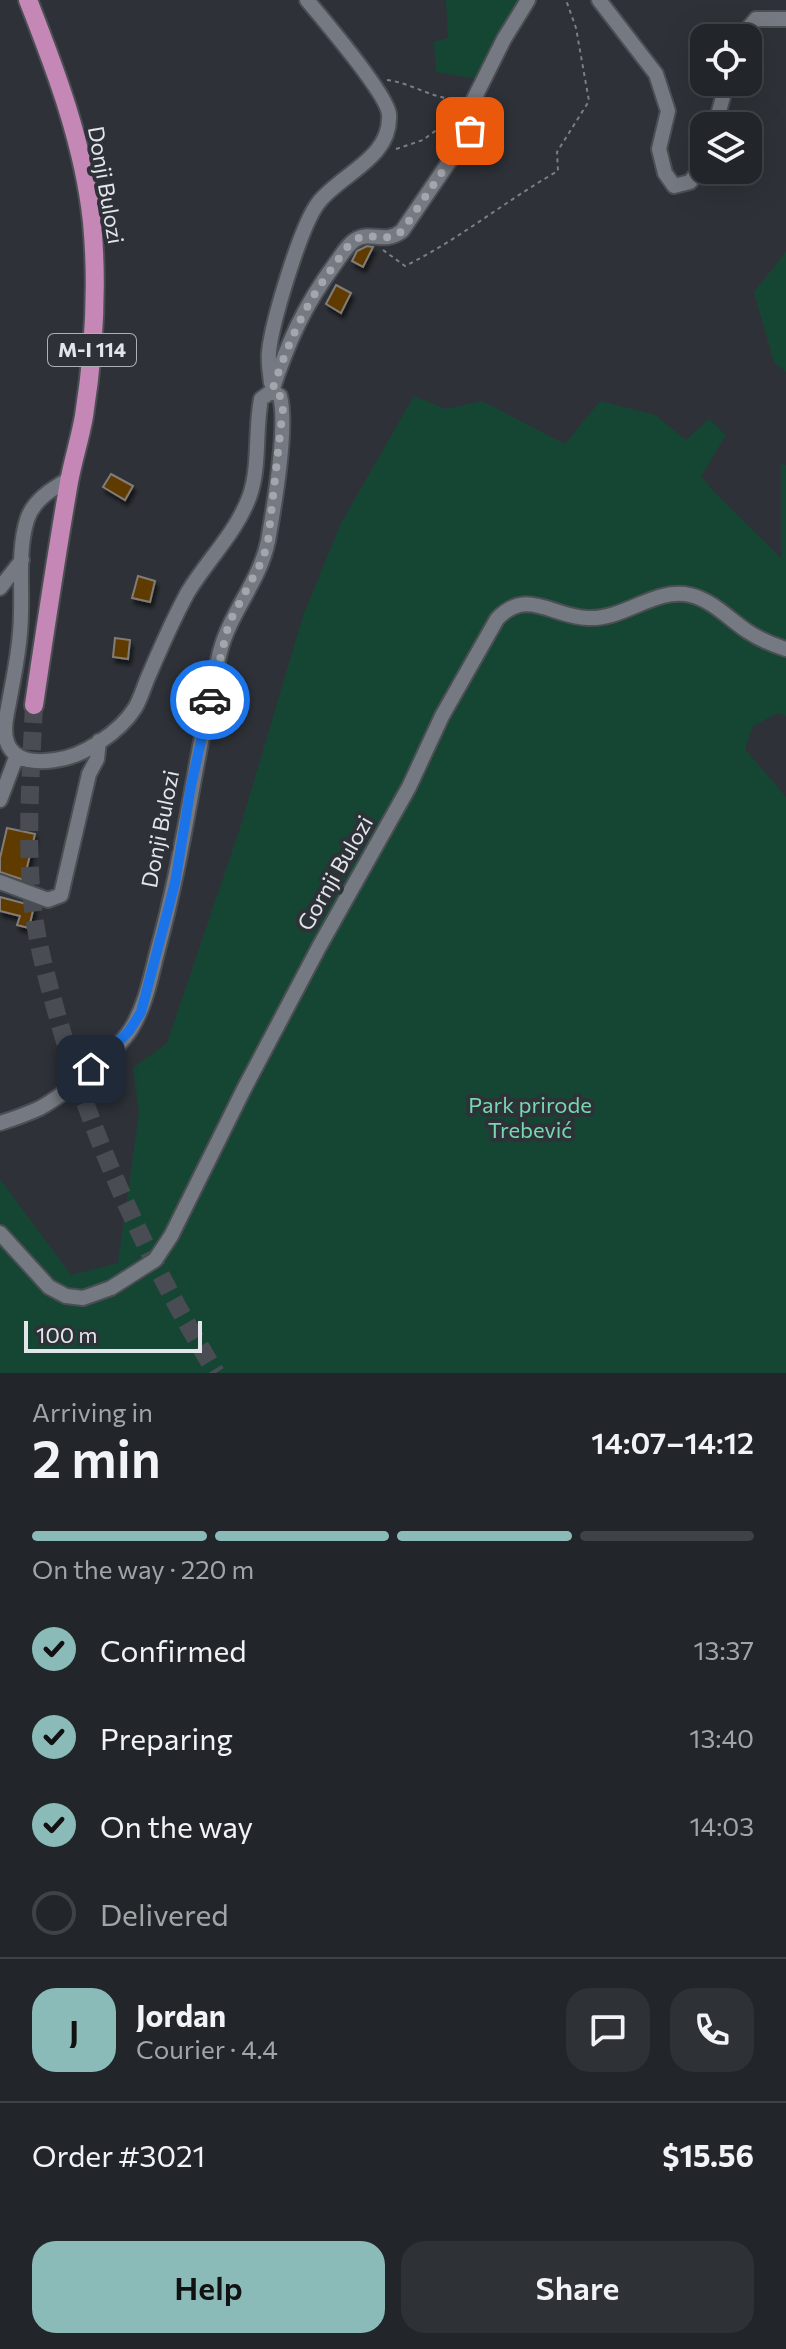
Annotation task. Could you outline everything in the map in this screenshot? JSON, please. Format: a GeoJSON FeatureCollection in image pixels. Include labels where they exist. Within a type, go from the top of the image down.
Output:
{"type":"FeatureCollection","features":[{"type":"Feature","properties":{"kind":"main road","name":"Donji Bulozi"},"geometry":{"type":"LineString","coordinates":[[28,0],[65,100],[79,154],[91,219],[95,301],[92,364],[69,479],[34,705]]}},
{"type":"Feature","properties":{"kind":"street"},"geometry":{"type":"LineString","coordinates":[[272,391],[293,333],[313,293],[351,243],[365,236],[394,237],[402,231],[470,131],[474,99],[528,0]]}},
{"type":"Feature","properties":{"kind":"street"},"geometry":{"type":"LineString","coordinates":[[599,0],[656,74],[668,111],[659,149],[665,173],[674,186],[690,182]]}},
{"type":"Feature","properties":{"kind":"street"},"geometry":{"type":"LineString","coordinates":[[311,3],[386,102],[389,115],[386,131],[375,154]]}},
{"type":"Feature","properties":{"kind":"street"},"geometry":{"type":"LineString","coordinates":[[752,24],[756,19],[786,19]]}},
{"type":"Feature","properties":{"kind":"street","name":"Donji Bulozi"},"geometry":{"type":"LineString","coordinates":[[272,391],[269,353],[278,308],[309,219],[318,203],[333,188],[375,154]]}},
{"type":"Feature","properties":{"kind":"street","name":"Donji Bulozi"},"geometry":{"type":"LineString","coordinates":[[17,755],[31,761],[63,759],[99,741],[134,709],[169,628],[188,593],[243,511],[253,481],[261,399],[272,391]]}},
{"type":"Feature","properties":{"kind":"street","name":"Donji Bulozi"},"geometry":{"type":"LineString","coordinates":[[0,1123],[42,1107],[67,1088],[110,1053],[141,1012],[175,883],[191,786],[220,651],[229,623],[263,559],[268,541],[283,408],[280,396],[272,391]]}},
{"type":"Feature","properties":{"kind":"street"},"geometry":{"type":"LineString","coordinates":[[0,800],[17,755],[7,742],[5,725],[18,648],[27,520],[33,507],[45,495],[69,479]]}},
{"type":"Feature","properties":{"kind":"street"},"geometry":{"type":"LineString","coordinates":[[0,588],[22,560]]}},
{"type":"Feature","properties":{"kind":"street","name":"Gornji Bulozi"},"geometry":{"type":"LineString","coordinates":[[0,1233],[49,1287],[66,1296],[83,1298],[111,1288],[155,1260],[171,1236],[304,975],[409,787],[442,716],[497,619],[507,609],[519,603],[532,603],[570,616],[590,619],[615,615],[665,595],[680,593],[708,602],[749,632],[786,649]]}},
{"type":"Feature","properties":{"kind":"street"},"geometry":{"type":"LineString","coordinates":[[0,882],[48,900],[61,895],[99,741]]}},
{"type":"Feature","properties":{"kind":"path"},"geometry":{"type":"LineString","coordinates":[[374,237],[387,255],[405,266],[438,250],[558,171],[557,152],[589,101],[576,28],[566,0]]}},
{"type":"Feature","properties":{"kind":"path"},"geometry":{"type":"LineString","coordinates":[[367,77],[405,82],[446,100],[474,99]]}},
{"type":"Feature","properties":{"kind":"path"},"geometry":{"type":"LineString","coordinates":[[375,154],[423,140],[474,99]]}},
{"type":"Feature","properties":{"kind":"green space"},"geometry":{"type":"Polygon","coordinates":[[[446,0],[522,0],[478,79],[436,72],[434,42],[448,38],[446,0]]]}},
{"type":"Feature","properties":{"kind":"green space"},"geometry":{"type":"Polygon","coordinates":[[[786,252],[786,372],[774,362],[754,292],[786,252]]]}},
{"type":"Feature","properties":{"kind":"green space","name":"Park prirode Trebević"},"geometry":{"type":"Polygon","coordinates":[[[414,396],[446,409],[482,401],[565,444],[600,401],[655,415],[686,440],[709,419],[726,435],[701,476],[781,558],[781,464],[786,465],[786,716],[778,713],[753,726],[745,749],[786,797],[786,1373],[0,1373],[0,1179],[71,1275],[118,1263],[139,1113],[133,1068],[167,1043],[240,828],[303,616],[341,523],[414,396]]]}},
{"type":"Feature","properties":{"kind":"building"},"geometry":{"type":"Polygon","coordinates":[[[367,246],[373,247],[363,267],[352,261],[357,251],[367,246]]]}},
{"type":"Feature","properties":{"kind":"building"},"geometry":{"type":"Polygon","coordinates":[[[336,285],[351,293],[341,313],[326,304],[336,285]]]}},
{"type":"Feature","properties":{"kind":"building"},"geometry":{"type":"Polygon","coordinates":[[[111,474],[133,486],[125,500],[103,487],[111,474]]]}},
{"type":"Feature","properties":{"kind":"building"},"geometry":{"type":"Polygon","coordinates":[[[138,576],[155,581],[150,602],[132,598],[138,576]]]}},
{"type":"Feature","properties":{"kind":"building"},"geometry":{"type":"Polygon","coordinates":[[[115,638],[130,640],[128,659],[113,657],[115,638]]]}},
{"type":"Feature","properties":{"kind":"building"},"geometry":{"type":"Polygon","coordinates":[[[7,828],[35,834],[24,880],[0,872],[7,828]]]}},
{"type":"Feature","properties":{"kind":"building"},"geometry":{"type":"Polygon","coordinates":[[[0,897],[34,906],[29,928],[17,925],[20,916],[0,911],[0,897]]]}},
{"type":"Feature","properties":{"kind":"tunnel"},"geometry":{"type":"LineString","coordinates":[[34,705],[30,876],[36,930],[50,989],[88,1111],[125,1201],[168,1288],[216,1373]]}},
{"type":"Feature","properties":{"kind":"way so far"},"geometry":{"type":"LineString","coordinates":[[210,700],[229,623],[254,578],[268,541],[283,408],[280,396],[272,391],[303,310],[351,243],[365,236],[394,237],[402,231],[470,131]]}},
{"type":"Feature","properties":{"kind":"route"},"geometry":{"type":"LineString","coordinates":[[91,1069],[110,1053],[141,1012],[175,883],[191,786],[210,700]]}}]}
